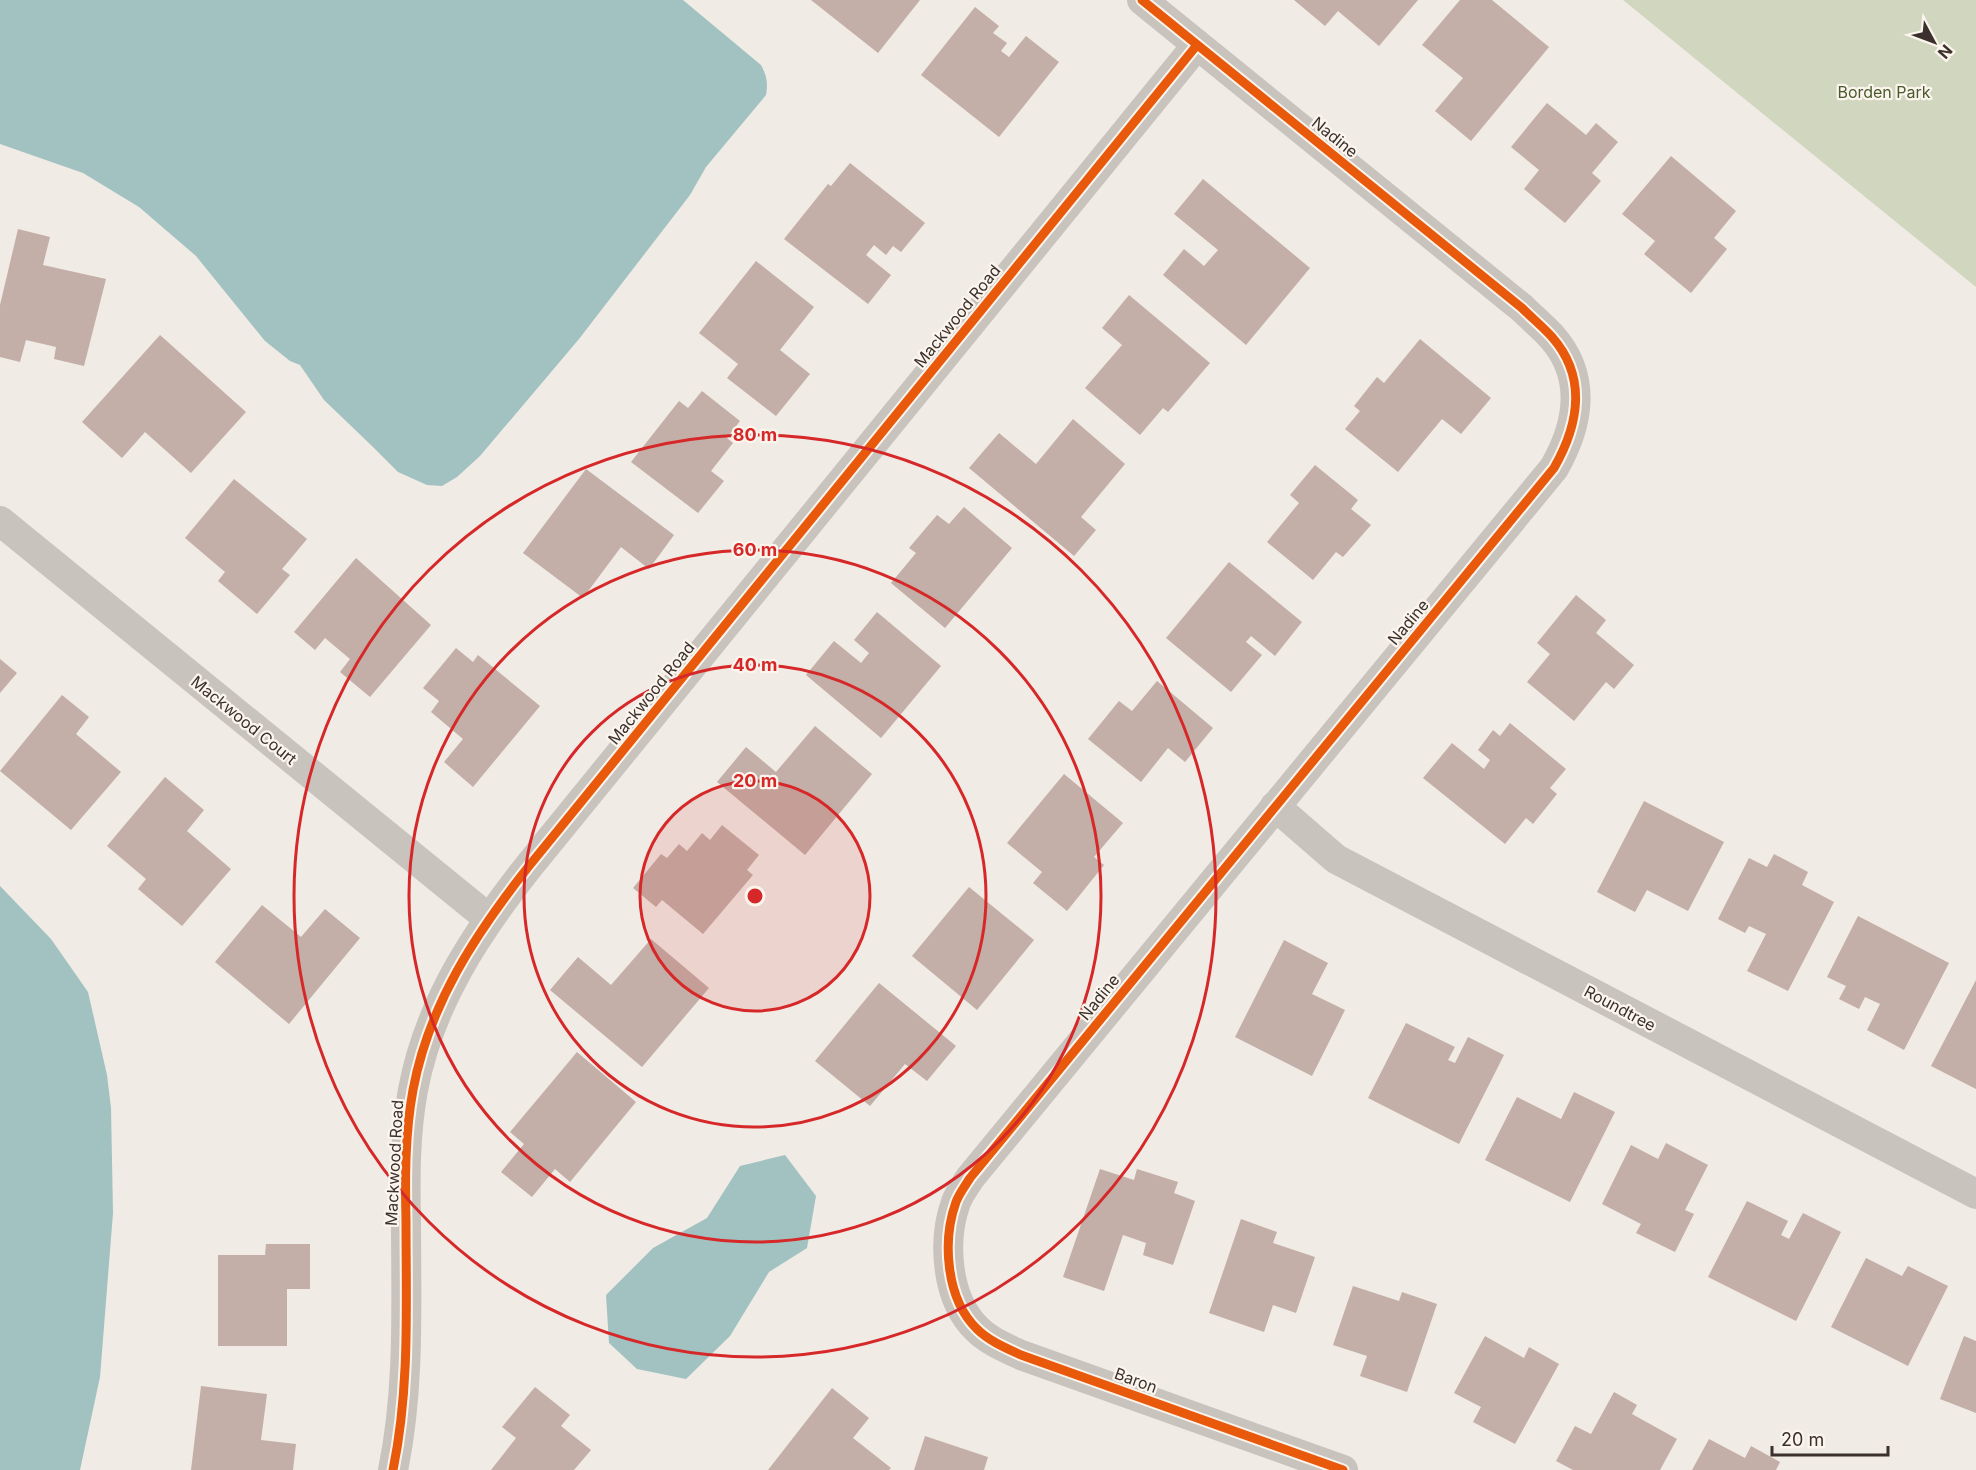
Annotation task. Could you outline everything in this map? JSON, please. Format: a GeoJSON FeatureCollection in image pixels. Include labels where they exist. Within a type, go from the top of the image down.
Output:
{"type":"FeatureCollection","features":[{"type":"Feature","properties":{"kind":"street","name":"Nadine"},"geometry":{"type":"LineString","coordinates":[[952,1278],[948,1251],[950,1226],[957,1201],[970,1178],[1554,468],[1575,422],[1576,392],[1569,367],[1554,339],[1522,308],[1142,0]]}},
{"type":"Feature","properties":{"kind":"street","name":"Mackwood Road"},"geometry":{"type":"LineString","coordinates":[[393,1470],[399,1439],[405,1365],[405,1170],[413,1090],[435,1018],[454,974],[488,918],[1197,45]]}},
{"type":"Feature","properties":{"kind":"street","name":"Mackwood Court"},"geometry":{"type":"LineString","coordinates":[[0,521],[488,918]]}},
{"type":"Feature","properties":{"kind":"street","name":"Roundtree"},"geometry":{"type":"LineString","coordinates":[[1275,806],[1336,859],[1976,1194]]}},
{"type":"Feature","properties":{"kind":"street","name":"Baron"},"geometry":{"type":"LineString","coordinates":[[952,1278],[962,1309],[977,1329],[998,1344],[1021,1355],[1343,1470]]}},
{"type":"Feature","properties":{"kind":"green space","name":"Borden Park"},"geometry":{"type":"Polygon","coordinates":[[[1623,0],[1976,0],[1976,287],[1623,0]]]}},
{"type":"Feature","properties":{"kind":"water"},"geometry":{"type":"Polygon","coordinates":[[[0,0],[683,0],[761,65],[766,76],[767,91],[706,167],[690,195],[579,339],[480,456],[457,477],[442,486],[427,485],[398,472],[324,400],[300,365],[290,361],[265,341],[196,256],[139,207],[83,173],[0,144],[0,0]]]}},
{"type":"Feature","properties":{"kind":"water"},"geometry":{"type":"Polygon","coordinates":[[[0,886],[51,939],[88,992],[107,1075],[111,1108],[113,1213],[100,1377],[80,1470],[0,1470],[0,886]]]}},
{"type":"Feature","properties":{"kind":"water"},"geometry":{"type":"Polygon","coordinates":[[[785,1155],[816,1196],[807,1248],[769,1272],[730,1336],[686,1379],[637,1369],[609,1343],[606,1295],[653,1248],[707,1218],[740,1166],[785,1155]]]}},
{"type":"Feature","properties":{"kind":"building"},"geometry":{"type":"Polygon","coordinates":[[[811,0],[920,0],[878,53],[811,0]]]}},
{"type":"Feature","properties":{"kind":"building"},"geometry":{"type":"Polygon","coordinates":[[[1294,0],[1418,0],[1379,46],[1338,11],[1325,26],[1294,0]]]}},
{"type":"Feature","properties":{"kind":"building"},"geometry":{"type":"Polygon","coordinates":[[[1460,0],[1492,0],[1549,47],[1471,141],[1435,111],[1463,78],[1422,45],[1460,0]]]}},
{"type":"Feature","properties":{"kind":"building"},"geometry":{"type":"Polygon","coordinates":[[[975,7],[999,26],[993,33],[1007,43],[1001,51],[1009,57],[1026,36],[1059,62],[999,137],[921,75],[975,7]]]}},
{"type":"Feature","properties":{"kind":"building"},"geometry":{"type":"Polygon","coordinates":[[[1547,103],[1586,135],[1596,123],[1618,142],[1592,173],[1601,181],[1565,223],[1524,189],[1539,170],[1511,147],[1547,103]]]}},
{"type":"Feature","properties":{"kind":"building"},"geometry":{"type":"Polygon","coordinates":[[[1671,156],[1736,211],[1714,238],[1727,249],[1691,293],[1644,254],[1655,241],[1622,214],[1671,156]]]}},
{"type":"Feature","properties":{"kind":"building"},"geometry":{"type":"Polygon","coordinates":[[[850,163],[925,223],[901,252],[893,246],[886,255],[874,245],[866,255],[891,275],[868,304],[784,239],[828,184],[831,186],[850,163]]]}},
{"type":"Feature","properties":{"kind":"building"},"geometry":{"type":"Polygon","coordinates":[[[1203,179],[1310,268],[1246,345],[1163,275],[1184,249],[1204,266],[1218,250],[1174,214],[1203,179]]]}},
{"type":"Feature","properties":{"kind":"building"},"geometry":{"type":"Polygon","coordinates":[[[18,229],[50,237],[43,265],[106,279],[84,366],[54,359],[56,347],[26,340],[20,362],[0,357],[0,305],[18,229]]]}},
{"type":"Feature","properties":{"kind":"building"},"geometry":{"type":"Polygon","coordinates":[[[756,261],[814,307],[780,350],[810,374],[776,416],[727,378],[738,364],[699,333],[756,261]]]}},
{"type":"Feature","properties":{"kind":"building"},"geometry":{"type":"Polygon","coordinates":[[[1129,295],[1210,363],[1168,412],[1163,408],[1140,435],[1085,388],[1122,345],[1102,328],[1129,295]]]}},
{"type":"Feature","properties":{"kind":"building"},"geometry":{"type":"Polygon","coordinates":[[[160,335],[246,412],[191,473],[145,432],[122,458],[82,422],[160,335]]]}},
{"type":"Feature","properties":{"kind":"building"},"geometry":{"type":"Polygon","coordinates":[[[1420,339],[1491,398],[1461,434],[1442,419],[1398,472],[1345,429],[1360,411],[1354,406],[1377,377],[1384,383],[1420,339]]]}},
{"type":"Feature","properties":{"kind":"building"},"geometry":{"type":"Polygon","coordinates":[[[702,391],[740,421],[727,438],[733,443],[711,471],[724,481],[698,513],[631,462],[679,401],[688,408],[702,391]]]}},
{"type":"Feature","properties":{"kind":"building"},"geometry":{"type":"Polygon","coordinates":[[[1073,419],[1125,464],[1081,517],[1096,530],[1074,556],[969,468],[999,433],[1036,464],[1073,419]]]}},
{"type":"Feature","properties":{"kind":"building"},"geometry":{"type":"Polygon","coordinates":[[[1315,465],[1358,500],[1351,509],[1371,525],[1343,557],[1336,552],[1313,580],[1267,542],[1299,503],[1290,495],[1315,465]]]}},
{"type":"Feature","properties":{"kind":"building"},"geometry":{"type":"Polygon","coordinates":[[[586,469],[674,535],[649,569],[621,547],[583,598],[523,553],[586,469]]]}},
{"type":"Feature","properties":{"kind":"building"},"geometry":{"type":"Polygon","coordinates":[[[234,479],[307,539],[282,569],[290,575],[257,614],[218,581],[225,572],[185,538],[234,479]]]}},
{"type":"Feature","properties":{"kind":"building"},"geometry":{"type":"Polygon","coordinates":[[[964,507],[1012,548],[945,628],[891,583],[916,553],[909,548],[937,515],[949,524],[964,507]]]}},
{"type":"Feature","properties":{"kind":"building"},"geometry":{"type":"Polygon","coordinates":[[[356,558],[431,625],[370,697],[340,672],[350,659],[325,638],[315,650],[294,632],[356,558]]]}},
{"type":"Feature","properties":{"kind":"building"},"geometry":{"type":"Polygon","coordinates":[[[1229,562],[1302,622],[1275,656],[1251,636],[1246,642],[1262,655],[1231,692],[1166,638],[1229,562]]]}},
{"type":"Feature","properties":{"kind":"building"},"geometry":{"type":"Polygon","coordinates":[[[1576,595],[1606,620],[1596,633],[1634,665],[1614,689],[1606,682],[1574,721],[1527,682],[1550,654],[1537,643],[1576,595]]]}},
{"type":"Feature","properties":{"kind":"building"},"geometry":{"type":"Polygon","coordinates":[[[877,612],[941,666],[881,738],[806,675],[834,641],[861,663],[869,653],[854,640],[877,612]]]}},
{"type":"Feature","properties":{"kind":"building"},"geometry":{"type":"Polygon","coordinates":[[[456,648],[473,662],[478,655],[540,706],[473,787],[444,762],[463,739],[431,712],[439,701],[423,688],[456,648]]]}},
{"type":"Feature","properties":{"kind":"building"},"geometry":{"type":"Polygon","coordinates":[[[0,659],[17,673],[0,693],[0,659]]]}},
{"type":"Feature","properties":{"kind":"building"},"geometry":{"type":"Polygon","coordinates":[[[1157,681],[1213,728],[1185,762],[1168,748],[1141,782],[1088,739],[1119,701],[1132,711],[1157,681]]]}},
{"type":"Feature","properties":{"kind":"building"},"geometry":{"type":"Polygon","coordinates":[[[62,695],[89,717],[76,734],[121,772],[71,830],[0,771],[62,695]]]}},
{"type":"Feature","properties":{"kind":"building"},"geometry":{"type":"Polygon","coordinates":[[[1510,723],[1566,769],[1550,788],[1557,794],[1533,824],[1526,818],[1505,844],[1423,778],[1452,743],[1484,769],[1490,760],[1478,750],[1493,730],[1500,736],[1510,723]]]}},
{"type":"Feature","properties":{"kind":"building"},"geometry":{"type":"Polygon","coordinates":[[[815,726],[872,774],[805,855],[717,782],[746,747],[776,772],[815,726]]]}},
{"type":"Feature","properties":{"kind":"building"},"geometry":{"type":"Polygon","coordinates":[[[1064,774],[1123,823],[1094,857],[1104,865],[1067,911],[1033,883],[1042,872],[1007,843],[1064,774]]]}},
{"type":"Feature","properties":{"kind":"building"},"geometry":{"type":"Polygon","coordinates":[[[165,777],[204,810],[187,831],[231,869],[182,926],[138,889],[146,879],[107,846],[165,777]]]}},
{"type":"Feature","properties":{"kind":"building"},"geometry":{"type":"Polygon","coordinates":[[[1644,801],[1724,842],[1688,911],[1647,890],[1635,912],[1597,892],[1644,801]]]}},
{"type":"Feature","properties":{"kind":"building"},"geometry":{"type":"Polygon","coordinates":[[[722,825],[759,855],[747,870],[753,875],[703,934],[662,900],[656,907],[633,888],[661,854],[667,858],[679,844],[687,851],[702,833],[710,840],[722,825]]]}},
{"type":"Feature","properties":{"kind":"building"},"geometry":{"type":"Polygon","coordinates":[[[1774,854],[1808,872],[1802,885],[1834,902],[1788,991],[1747,971],[1766,934],[1749,926],[1745,933],[1718,919],[1749,858],[1767,867],[1774,854]]]}},
{"type":"Feature","properties":{"kind":"building"},"geometry":{"type":"Polygon","coordinates":[[[969,887],[1034,940],[977,1010],[912,956],[969,887]]]}},
{"type":"Feature","properties":{"kind":"building"},"geometry":{"type":"Polygon","coordinates":[[[262,905],[301,937],[325,909],[360,938],[289,1024],[215,962],[262,905]]]}},
{"type":"Feature","properties":{"kind":"building"},"geometry":{"type":"Polygon","coordinates":[[[1858,916],[1949,963],[1904,1050],[1867,1030],[1880,1004],[1865,997],[1859,1009],[1839,999],[1846,986],[1827,977],[1858,916]]]}},
{"type":"Feature","properties":{"kind":"building"},"geometry":{"type":"Polygon","coordinates":[[[651,939],[709,988],[642,1067],[550,990],[578,957],[611,985],[651,939]]]}},
{"type":"Feature","properties":{"kind":"building"},"geometry":{"type":"Polygon","coordinates":[[[1284,940],[1328,963],[1312,994],[1345,1010],[1312,1076],[1235,1037],[1284,940]]]}},
{"type":"Feature","properties":{"kind":"building"},"geometry":{"type":"Polygon","coordinates":[[[1976,980],[1976,1089],[1931,1066],[1976,980]]]}},
{"type":"Feature","properties":{"kind":"building"},"geometry":{"type":"Polygon","coordinates":[[[879,983],[956,1046],[927,1081],[905,1064],[870,1106],[815,1061],[879,983]]]}},
{"type":"Feature","properties":{"kind":"building"},"geometry":{"type":"Polygon","coordinates":[[[1406,1023],[1455,1047],[1448,1060],[1455,1063],[1468,1037],[1504,1055],[1459,1144],[1368,1098],[1406,1023]]]}},
{"type":"Feature","properties":{"kind":"building"},"geometry":{"type":"Polygon","coordinates":[[[577,1052],[636,1102],[570,1182],[555,1169],[532,1197],[501,1172],[524,1144],[510,1132],[577,1052]]]}},
{"type":"Feature","properties":{"kind":"building"},"geometry":{"type":"Polygon","coordinates":[[[1574,1092],[1615,1112],[1570,1202],[1485,1160],[1517,1097],[1561,1119],[1574,1092]]]}},
{"type":"Feature","properties":{"kind":"building"},"geometry":{"type":"Polygon","coordinates":[[[1666,1143],[1708,1165],[1685,1210],[1694,1214],[1675,1252],[1636,1233],[1641,1224],[1602,1204],[1631,1145],[1658,1159],[1666,1143]]]}},
{"type":"Feature","properties":{"kind":"building"},"geometry":{"type":"Polygon","coordinates":[[[1100,1169],[1134,1180],[1137,1169],[1178,1182],[1174,1193],[1195,1201],[1173,1265],[1143,1255],[1146,1243],[1123,1235],[1104,1291],[1063,1277],[1100,1169]]]}},
{"type":"Feature","properties":{"kind":"building"},"geometry":{"type":"Polygon","coordinates":[[[1747,1201],[1788,1221],[1781,1235],[1789,1239],[1803,1213],[1841,1232],[1796,1321],[1708,1277],[1747,1201]]]}},
{"type":"Feature","properties":{"kind":"building"},"geometry":{"type":"Polygon","coordinates":[[[1241,1219],[1277,1232],[1273,1243],[1315,1257],[1296,1313],[1273,1305],[1264,1332],[1209,1313],[1241,1219]]]}},
{"type":"Feature","properties":{"kind":"building"},"geometry":{"type":"Polygon","coordinates":[[[266,1244],[310,1244],[310,1289],[287,1289],[287,1346],[218,1346],[218,1255],[265,1255],[266,1244]]]}},
{"type":"Feature","properties":{"kind":"building"},"geometry":{"type":"Polygon","coordinates":[[[1866,1258],[1902,1276],[1908,1266],[1948,1286],[1908,1366],[1831,1327],[1866,1258]]]}},
{"type":"Feature","properties":{"kind":"building"},"geometry":{"type":"Polygon","coordinates":[[[1353,1286],[1399,1301],[1402,1292],[1437,1304],[1407,1392],[1360,1376],[1367,1356],[1333,1345],[1353,1286]]]}},
{"type":"Feature","properties":{"kind":"building"},"geometry":{"type":"Polygon","coordinates":[[[1485,1336],[1524,1358],[1529,1347],[1559,1364],[1515,1444],[1473,1422],[1481,1407],[1454,1393],[1485,1336]]]}},
{"type":"Feature","properties":{"kind":"building"},"geometry":{"type":"Polygon","coordinates":[[[1964,1336],[1976,1341],[1976,1413],[1940,1399],[1964,1336]]]}},
{"type":"Feature","properties":{"kind":"building"},"geometry":{"type":"Polygon","coordinates":[[[201,1386],[267,1394],[261,1440],[296,1444],[293,1470],[191,1470],[201,1386]]]}},
{"type":"Feature","properties":{"kind":"building"},"geometry":{"type":"Polygon","coordinates":[[[535,1387],[570,1415],[561,1426],[591,1450],[574,1470],[491,1470],[516,1438],[502,1427],[535,1387]]]}},
{"type":"Feature","properties":{"kind":"building"},"geometry":{"type":"Polygon","coordinates":[[[832,1388],[869,1418],[853,1438],[891,1468],[889,1470],[768,1470],[832,1388]]]}},
{"type":"Feature","properties":{"kind":"building"},"geometry":{"type":"Polygon","coordinates":[[[1614,1392],[1637,1405],[1632,1414],[1677,1439],[1660,1470],[1573,1470],[1556,1461],[1575,1426],[1591,1434],[1614,1392]]]}},
{"type":"Feature","properties":{"kind":"building"},"geometry":{"type":"Polygon","coordinates":[[[925,1436],[988,1457],[984,1470],[914,1470],[925,1436]]]}},
{"type":"Feature","properties":{"kind":"building"},"geometry":{"type":"Polygon","coordinates":[[[1709,1439],[1745,1458],[1751,1446],[1780,1462],[1776,1470],[1692,1470],[1709,1439]]]}},
{"type":"Feature","properties":{"kind":"cycle path"},"geometry":{"type":"LineString","coordinates":[[1142,0],[1522,308],[1552,337],[1571,369],[1575,385],[1576,402],[1569,436],[1554,468],[970,1178],[957,1199],[952,1217],[948,1251],[953,1286],[967,1317],[992,1341],[1021,1355],[1343,1470]]}},
{"type":"Feature","properties":{"kind":"cycle path"},"geometry":{"type":"LineString","coordinates":[[393,1470],[405,1377],[406,1172],[410,1106],[420,1058],[430,1028],[457,971],[509,891],[1197,45]]}}]}
